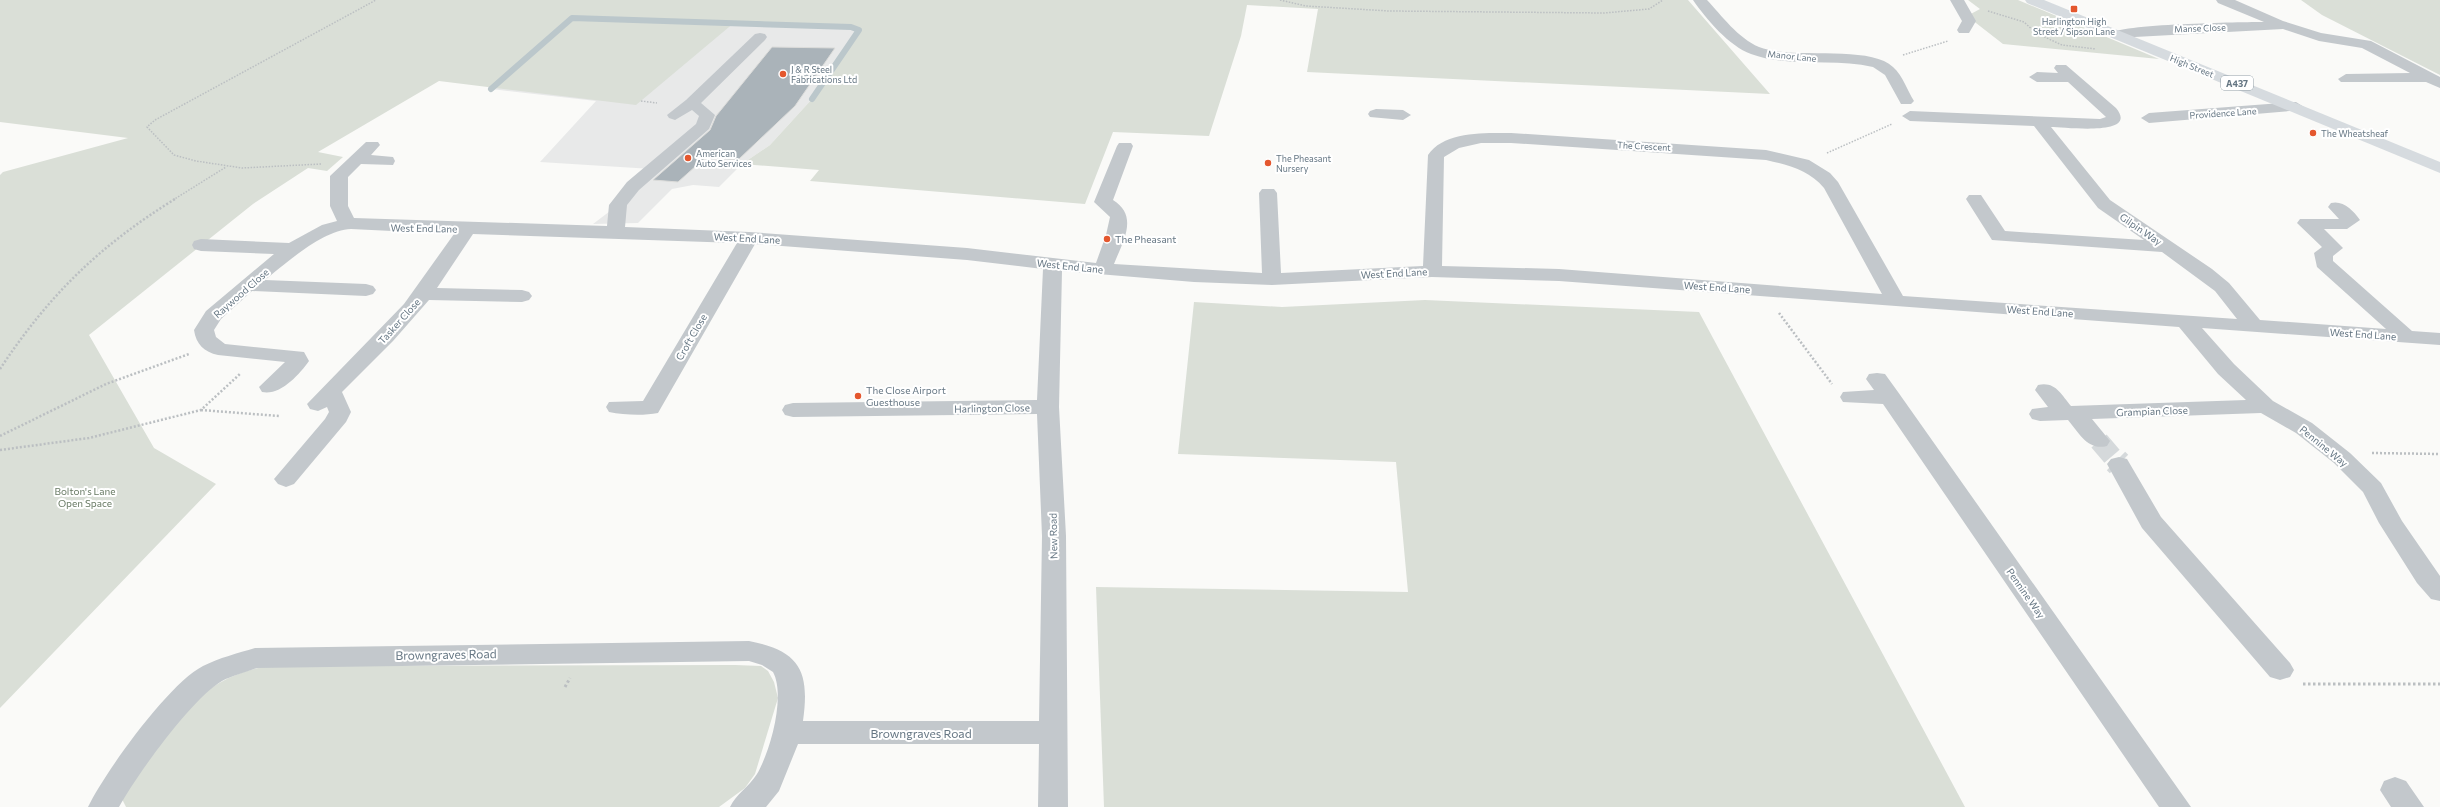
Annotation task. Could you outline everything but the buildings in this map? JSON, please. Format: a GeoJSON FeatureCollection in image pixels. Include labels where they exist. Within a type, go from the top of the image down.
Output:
{"type":"FeatureCollection","features":[{"type":"Feature","properties":{"kind":"main road","name":"High Street"},"geometry":{"type":"LineString","coordinates":[[2032,0],[2296,107],[2440,168]]}},
{"type":"Feature","properties":{"kind":"street","name":"Manor Lane"},"geometry":{"type":"LineString","coordinates":[[1700,0],[1746,46],[1755,51],[1778,56],[1860,61],[1881,65]]}},
{"type":"Feature","properties":{"kind":"street"},"geometry":{"type":"LineString","coordinates":[[1957,0],[1969,21],[1964,30]]}},
{"type":"Feature","properties":{"kind":"street","name":"Manse Close"},"geometry":{"type":"LineString","coordinates":[[2223,0],[2284,25],[2319,37],[2366,44],[2434,80]]}},
{"type":"Feature","properties":{"kind":"street","name":"Manse Close"},"geometry":{"type":"LineString","coordinates":[[2116,34],[2141,31],[2284,25]]}},
{"type":"Feature","properties":{"kind":"street"},"geometry":{"type":"LineString","coordinates":[[675,115],[692,103],[760,37]]}},
{"type":"Feature","properties":{"kind":"street"},"geometry":{"type":"LineString","coordinates":[[1892,55],[1894,59],[1881,65],[1888,70],[1906,101]]}},
{"type":"Feature","properties":{"kind":"street"},"geometry":{"type":"LineString","coordinates":[[1910,116],[2100,124],[2114,120],[2114,116],[2110,111],[2066,73],[2037,77]]}},
{"type":"Feature","properties":{"kind":"street","name":"Manse Close"},"geometry":{"type":"LineString","coordinates":[[2346,79],[2434,80]]}},
{"type":"Feature","properties":{"kind":"street"},"geometry":{"type":"LineString","coordinates":[[614,232],[618,205],[628,192],[703,126],[710,118],[692,103]]}},
{"type":"Feature","properties":{"kind":"street","name":"Providence Lane"},"geometry":{"type":"LineString","coordinates":[[2149,118],[2296,107]]}},
{"type":"Feature","properties":{"kind":"street"},"geometry":{"type":"LineString","coordinates":[[1376,114],[1403,115]]}},
{"type":"Feature","properties":{"kind":"street","name":"Gilpin Way"},"geometry":{"type":"LineString","coordinates":[[2038,121],[2104,204],[2205,273],[2222,287],[2254,326]]}},
{"type":"Feature","properties":{"kind":"street","name":"The Crescent"},"geometry":{"type":"LineString","coordinates":[[1432,271],[1436,155],[1455,142],[1482,138],[1511,138],[1744,152],[1780,157],[1803,164],[1814,170],[1832,186],[1896,301]]}},
{"type":"Feature","properties":{"kind":"street"},"geometry":{"type":"LineString","coordinates":[[347,224],[339,206],[339,176],[372,145]]}},
{"type":"Feature","properties":{"kind":"street"},"geometry":{"type":"LineString","coordinates":[[1102,270],[1118,225],[1119,217],[1113,208],[1103,202],[1125,146]]}},
{"type":"Feature","properties":{"kind":"street"},"geometry":{"type":"LineString","coordinates":[[356,159],[387,161]]}},
{"type":"Feature","properties":{"kind":"street"},"geometry":{"type":"LineString","coordinates":[[1268,192],[1272,279]]}},
{"type":"Feature","properties":{"kind":"street"},"geometry":{"type":"LineString","coordinates":[[1975,199],[1999,236],[2166,247]]}},
{"type":"Feature","properties":{"kind":"street"},"geometry":{"type":"LineString","coordinates":[[2337,206],[2350,220],[2341,225],[2306,223],[2334,248],[2323,253],[2324,262],[2408,337]]}},
{"type":"Feature","properties":{"kind":"street","name":"West End Lane"},"geometry":{"type":"LineString","coordinates":[[347,224],[367,226],[614,232],[749,238],[967,254],[1102,270],[1272,279],[1432,271],[1558,275],[2185,322],[2440,339]]}},
{"type":"Feature","properties":{"kind":"street","name":"Raywood Close"},"geometry":{"type":"LineString","coordinates":[[213,346],[206,340],[204,330],[213,315],[294,249],[322,232],[347,224]]}},
{"type":"Feature","properties":{"kind":"street","name":"Tasker Close"},"geometry":{"type":"LineString","coordinates":[[286,480],[335,422],[340,412],[324,397],[379,343],[423,294],[451,249],[467,229]]}},
{"type":"Feature","properties":{"kind":"street","name":"Croft Close"},"geometry":{"type":"LineString","coordinates":[[617,407],[650,408],[749,238]]}},
{"type":"Feature","properties":{"kind":"street"},"geometry":{"type":"LineString","coordinates":[[202,245],[294,249]]}},
{"type":"Feature","properties":{"kind":"street","name":"New Road"},"geometry":{"type":"LineString","coordinates":[[1052,807],[1054,732],[1054,536],[1048,407],[1053,265]]}},
{"type":"Feature","properties":{"kind":"street"},"geometry":{"type":"LineString","coordinates":[[250,285],[366,290]]}},
{"type":"Feature","properties":{"kind":"street"},"geometry":{"type":"LineString","coordinates":[[423,294],[522,296]]}},
{"type":"Feature","properties":{"kind":"street","name":"Pennine Way"},"geometry":{"type":"LineString","coordinates":[[2185,322],[2226,369],[2265,406],[2304,428],[2334,452],[2372,488],[2391,523],[2426,577],[2440,592]]}},
{"type":"Feature","properties":{"kind":"street"},"geometry":{"type":"LineString","coordinates":[[213,346],[232,352],[297,356],[298,361],[270,387]]}},
{"type":"Feature","properties":{"kind":"street","name":"Pennine Way"},"geometry":{"type":"LineString","coordinates":[[1852,398],[1883,388],[2176,807]]}},
{"type":"Feature","properties":{"kind":"street"},"geometry":{"type":"LineString","coordinates":[[2046,390],[2098,441]]}},
{"type":"Feature","properties":{"kind":"street","name":"Grampian Close"},"geometry":{"type":"LineString","coordinates":[[2040,414],[2265,406]]}},
{"type":"Feature","properties":{"kind":"street","name":"Harlington Close"},"geometry":{"type":"LineString","coordinates":[[793,410],[1048,407]]}},
{"type":"Feature","properties":{"kind":"street"},"geometry":{"type":"LineString","coordinates":[[2119,464],[2151,522],[2288,677]]}},
{"type":"Feature","properties":{"kind":"street","name":"Browngraves Road"},"geometry":{"type":"LineString","coordinates":[[103,807],[120,777],[186,694],[220,669],[259,657],[749,651],[761,653],[783,666],[789,678],[793,692],[787,733],[768,781],[761,792],[745,807]]}},
{"type":"Feature","properties":{"kind":"street","name":"Browngraves Road"},"geometry":{"type":"LineString","coordinates":[[787,733],[1054,732]]}},
{"type":"Feature","properties":{"kind":"path"},"geometry":{"type":"LineString","coordinates":[[328,164],[310,163],[250,168],[226,167],[174,154],[148,125],[376,0]]}},
{"type":"Feature","properties":{"kind":"path"},"geometry":{"type":"LineString","coordinates":[[1280,0],[1306,6],[1344,9],[1604,13],[1649,9],[1663,0]]}},
{"type":"Feature","properties":{"kind":"path"},"geometry":{"type":"LineString","coordinates":[[1988,11],[2024,22],[2036,33],[2062,45],[2097,49]]}},
{"type":"Feature","properties":{"kind":"path"},"geometry":{"type":"LineString","coordinates":[[1892,55],[1906,54],[1953,39],[1964,30]]}},
{"type":"Feature","properties":{"kind":"path"},"geometry":{"type":"LineString","coordinates":[[1803,164],[1910,116]]}},
{"type":"Feature","properties":{"kind":"path"},"geometry":{"type":"LineString","coordinates":[[0,369],[17,341],[44,305],[87,261],[143,218],[226,167]]}},
{"type":"Feature","properties":{"kind":"path"},"geometry":{"type":"LineString","coordinates":[[1777,310],[1832,385]]}},
{"type":"Feature","properties":{"kind":"path"},"geometry":{"type":"LineString","coordinates":[[0,436],[106,384],[213,346]]}},
{"type":"Feature","properties":{"kind":"path"},"geometry":{"type":"LineString","coordinates":[[201,410],[263,354]]}},
{"type":"Feature","properties":{"kind":"path"},"geometry":{"type":"LineString","coordinates":[[0,450],[89,438],[201,410],[279,416]]}},
{"type":"Feature","properties":{"kind":"path"},"geometry":{"type":"LineString","coordinates":[[2334,452],[2440,454]]}},
{"type":"Feature","properties":{"kind":"path"},"geometry":{"type":"LineString","coordinates":[[2288,677],[2440,684]]}},
{"type":"Feature","properties":{"kind":"shaded area"},"geometry":{"type":"Polygon","coordinates":[[[572,18],[851,27],[859,30],[812,99],[770,145],[742,164],[719,187],[693,185],[672,189],[638,223],[593,224],[618,205],[652,169],[540,162],[596,101],[491,89],[572,18]]]}},
{"type":"Feature","properties":{"kind":"green space","name":"Bolton's Lane Open Space"},"geometry":{"type":"Polygon","coordinates":[[[0,0],[1688,0],[1770,94],[1307,72],[1318,9],[1247,5],[1241,36],[1209,136],[1113,132],[1085,204],[810,181],[819,170],[742,164],[770,145],[812,99],[859,30],[851,27],[735,22],[636,105],[439,81],[318,152],[343,157],[327,171],[308,168],[253,204],[89,335],[154,448],[216,484],[0,708],[0,175],[3,172],[128,138],[0,122],[0,0]]]}},
{"type":"Feature","properties":{"kind":"green space"},"geometry":{"type":"Polygon","coordinates":[[[1968,0],[2018,0],[2159,59],[2003,44],[1967,16],[1980,9],[1968,0]]]}},
{"type":"Feature","properties":{"kind":"green space"},"geometry":{"type":"Polygon","coordinates":[[[2301,0],[2440,0],[2440,75],[2322,15],[2301,0]]]}},
{"type":"Feature","properties":{"kind":"green space"},"geometry":{"type":"Polygon","coordinates":[[[1425,300],[1699,312],[1965,807],[1104,807],[1096,587],[1408,592],[1396,462],[1178,454],[1194,302],[1282,307],[1425,300]]]}},
{"type":"Feature","properties":{"kind":"green space"},"geometry":{"type":"Polygon","coordinates":[[[268,666],[761,666],[768,671],[774,682],[778,698],[755,774],[745,788],[719,807],[126,807],[122,799],[165,734],[198,698],[218,684],[241,673],[268,666]]]}},
{"type":"Feature","properties":{"kind":"waterway"},"geometry":{"type":"LineString","coordinates":[[491,89],[572,18],[851,27],[859,30],[812,99]]}},
{"type":"Feature","properties":{"kind":"tunnel"},"geometry":{"type":"LineString","coordinates":[[2099,441],[2117,462]]}},
{"type":"Feature","properties":{"kind":"place","name":"Harlington High Street / Sipson Lane"},"geometry":{"type":"Point","coordinates":[2074,9]}},
{"type":"Feature","properties":{"kind":"place","name":"J & R Steel Fabrications Ltd"},"geometry":{"type":"Point","coordinates":[783,74]}},
{"type":"Feature","properties":{"kind":"place","name":"The Wheatsheaf"},"geometry":{"type":"Point","coordinates":[2313,133]}},
{"type":"Feature","properties":{"kind":"place","name":"American Auto Services"},"geometry":{"type":"Point","coordinates":[688,158]}},
{"type":"Feature","properties":{"kind":"place","name":"The Pheasant Nursery"},"geometry":{"type":"Point","coordinates":[1268,163]}},
{"type":"Feature","properties":{"kind":"place","name":"The Pheasant"},"geometry":{"type":"Point","coordinates":[1107,239]}},
{"type":"Feature","properties":{"kind":"place","name":"The Close Airport Guesthouse"},"geometry":{"type":"Point","coordinates":[858,396]}}]}
